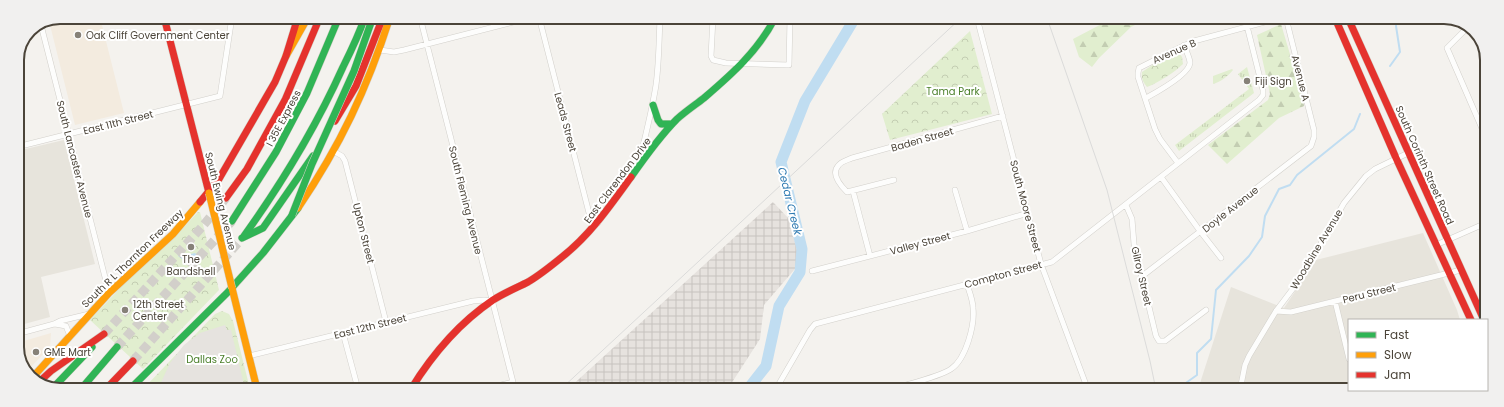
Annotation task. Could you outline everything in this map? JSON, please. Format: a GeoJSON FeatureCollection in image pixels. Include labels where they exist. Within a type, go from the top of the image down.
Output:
{"type":"FeatureCollection","features":[{"type":"Feature","properties":{"kind":"main road","name":"South Ewing Avenue"},"geometry":{"type":"LineString","coordinates":[[166,24],[256,383]]}},
{"type":"Feature","properties":{"kind":"main road","name":"South R L Thornton Freeway"},"geometry":{"type":"LineString","coordinates":[[36,374],[109,293],[174,234],[219,179],[275,82],[286,56],[296,24]]}},
{"type":"Feature","properties":{"kind":"main road"},"geometry":{"type":"LineString","coordinates":[[286,56],[304,24]]}},
{"type":"Feature","properties":{"kind":"main road"},"geometry":{"type":"LineString","coordinates":[[226,198],[247,169],[285,100],[317,24]]}},
{"type":"Feature","properties":{"kind":"main road","name":"I 35E Express"},"geometry":{"type":"LineString","coordinates":[[232,221],[252,192],[280,146],[307,93],[336,24]]}},
{"type":"Feature","properties":{"kind":"main road"},"geometry":{"type":"LineString","coordinates":[[362,24],[336,85],[319,118],[263,210],[240,240],[263,228],[303,171],[356,86],[380,24]]}},
{"type":"Feature","properties":{"kind":"main road"},"geometry":{"type":"LineString","coordinates":[[292,215],[312,164],[354,71],[371,24]]}},
{"type":"Feature","properties":{"kind":"main road"},"geometry":{"type":"LineString","coordinates":[[136,383],[232,288],[267,248],[292,215],[333,151],[358,104],[380,50],[388,24]]}},
{"type":"Feature","properties":{"kind":"main road","name":"East Clarendon Drive"},"geometry":{"type":"LineString","coordinates":[[415,383],[438,350],[469,320],[492,301],[552,265],[573,248],[598,223],[613,204],[638,166],[672,124],[743,64],[757,48],[772,24]]}},
{"type":"Feature","properties":{"kind":"main road"},"geometry":{"type":"LineString","coordinates":[[1338,24],[1396,158],[1471,319]]}},
{"type":"Feature","properties":{"kind":"main road","name":"South Corinth Street Road"},"geometry":{"type":"LineString","coordinates":[[1351,24],[1480,311]]}},
{"type":"Feature","properties":{"kind":"main road"},"geometry":{"type":"LineString","coordinates":[[652,105],[661,124],[672,124]]}},
{"type":"Feature","properties":{"kind":"main road"},"geometry":{"type":"LineString","coordinates":[[1376,113],[1388,108]]}},
{"type":"Feature","properties":{"kind":"main road"},"geometry":{"type":"LineString","coordinates":[[43,378],[51,371],[104,334],[58,383]]}},
{"type":"Feature","properties":{"kind":"main road"},"geometry":{"type":"LineString","coordinates":[[85,383],[117,347]]}},
{"type":"Feature","properties":{"kind":"main road"},"geometry":{"type":"LineString","coordinates":[[112,383],[133,361]]}},
{"type":"Feature","properties":{"kind":"street","name":"East 11th Street"},"geometry":{"type":"LineString","coordinates":[[24,145],[220,96],[231,24]]}},
{"type":"Feature","properties":{"kind":"street","name":"South Fleming Avenue"},"geometry":{"type":"LineString","coordinates":[[422,24],[513,382],[509,383]]}},
{"type":"Feature","properties":{"kind":"street"},"geometry":{"type":"LineString","coordinates":[[380,50],[394,52],[404,50],[508,24]]}},
{"type":"Feature","properties":{"kind":"street","name":"Leads Street"},"geometry":{"type":"LineString","coordinates":[[541,24],[590,213],[598,223]]}},
{"type":"Feature","properties":{"kind":"street"},"geometry":{"type":"LineString","coordinates":[[638,166],[652,105],[658,65],[660,24]]}},
{"type":"Feature","properties":{"kind":"street"},"geometry":{"type":"LineString","coordinates":[[713,24],[711,56],[713,60],[743,64],[789,65],[790,24]]}},
{"type":"Feature","properties":{"kind":"street","name":"South Moore Street"},"geometry":{"type":"LineString","coordinates":[[979,24],[1041,264],[1085,383]]}},
{"type":"Feature","properties":{"kind":"street"},"geometry":{"type":"LineString","coordinates":[[1247,24],[1248,28]]}},
{"type":"Feature","properties":{"kind":"street","name":"Avenue B"},"geometry":{"type":"LineString","coordinates":[[1146,98],[1138,77],[1140,68],[1194,41],[1261,24]]}},
{"type":"Feature","properties":{"kind":"street","name":"Avenue A"},"geometry":{"type":"LineString","coordinates":[[1288,24],[1314,130],[1314,137]]}},
{"type":"Feature","properties":{"kind":"street","name":"Compton Street"},"geometry":{"type":"LineString","coordinates":[[779,383],[815,324],[1052,262],[1260,100],[1263,95],[1263,90],[1248,28]]}},
{"type":"Feature","properties":{"kind":"street","name":"South Lancaster Avenue"},"geometry":{"type":"LineString","coordinates":[[42,29],[109,293]]}},
{"type":"Feature","properties":{"kind":"street"},"geometry":{"type":"LineString","coordinates":[[1464,31],[1447,48],[1480,126]]}},
{"type":"Feature","properties":{"kind":"street"},"geometry":{"type":"LineString","coordinates":[[1178,163],[1155,130],[1146,98],[1158,92],[1185,72],[1189,67],[1190,62],[1184,45]]}},
{"type":"Feature","properties":{"kind":"street","name":"Baden Street"},"geometry":{"type":"LineString","coordinates":[[853,191],[847,192],[841,187],[836,177],[838,165],[842,162],[1002,116]]}},
{"type":"Feature","properties":{"kind":"street","name":"Doyle Avenue"},"geometry":{"type":"LineString","coordinates":[[1142,277],[1311,146],[1314,137]]}},
{"type":"Feature","properties":{"kind":"street","name":"Upton Street"},"geometry":{"type":"LineString","coordinates":[[333,151],[342,156],[345,161],[386,322]]}},
{"type":"Feature","properties":{"kind":"street","name":"Woodbine Avenue"},"geometry":{"type":"LineString","coordinates":[[1241,383],[1245,365],[1249,356],[1276,311],[1298,282],[1344,203],[1366,176],[1375,169],[1408,153]]}},
{"type":"Feature","properties":{"kind":"street"},"geometry":{"type":"LineString","coordinates":[[1161,177],[1200,232],[1221,258]]}},
{"type":"Feature","properties":{"kind":"street"},"geometry":{"type":"LineString","coordinates":[[870,256],[853,191],[894,180]]}},
{"type":"Feature","properties":{"kind":"street"},"geometry":{"type":"LineString","coordinates":[[955,190],[967,231]]}},
{"type":"Feature","properties":{"kind":"street","name":"Gilroy Street"},"geometry":{"type":"LineString","coordinates":[[1126,205],[1132,219],[1134,244],[1156,336],[1159,341],[1165,342],[1206,310]]}},
{"type":"Feature","properties":{"kind":"street","name":"Valley Street"},"geometry":{"type":"LineString","coordinates":[[812,271],[967,231],[1028,213]]}},
{"type":"Feature","properties":{"kind":"street"},"geometry":{"type":"LineString","coordinates":[[1436,245],[1480,226]]}},
{"type":"Feature","properties":{"kind":"street","name":"Peru Street"},"geometry":{"type":"LineString","coordinates":[[1276,311],[1291,312],[1461,270]]}},
{"type":"Feature","properties":{"kind":"street"},"geometry":{"type":"LineString","coordinates":[[912,383],[952,369],[961,359],[967,345],[973,318],[973,306],[967,284]]}},
{"type":"Feature","properties":{"kind":"street","name":"East 12th Street"},"geometry":{"type":"LineString","coordinates":[[250,356],[473,301],[492,301]]}},
{"type":"Feature","properties":{"kind":"street"},"geometry":{"type":"LineString","coordinates":[[1335,301],[1348,355]]}},
{"type":"Feature","properties":{"kind":"street"},"geometry":{"type":"LineString","coordinates":[[24,332],[89,314]]}},
{"type":"Feature","properties":{"kind":"street"},"geometry":{"type":"LineString","coordinates":[[54,324],[66,326],[70,336]]}},
{"type":"Feature","properties":{"kind":"street"},"geometry":{"type":"LineString","coordinates":[[343,333],[356,383]]}},
{"type":"Feature","properties":{"kind":"shaded area"},"geometry":{"type":"Polygon","coordinates":[[[60,24],[102,24],[124,113],[75,125],[50,26],[60,24]]]}},
{"type":"Feature","properties":{"kind":"shaded area"},"geometry":{"type":"Polygon","coordinates":[[[64,140],[95,264],[41,277],[50,317],[24,324],[24,149],[64,140]]]}},
{"type":"Feature","properties":{"kind":"shaded area"},"geometry":{"type":"Polygon","coordinates":[[[773,202],[790,220],[800,263],[764,305],[760,339],[732,383],[575,383],[773,202]]]}},
{"type":"Feature","properties":{"kind":"shaded area"},"geometry":{"type":"Polygon","coordinates":[[[1423,233],[1460,319],[1348,319],[1348,383],[1200,383],[1231,287],[1284,308],[1316,260],[1423,233]]]}},
{"type":"Feature","properties":{"kind":"shaded area","name":"Dallas Zoo"},"geometry":{"type":"Polygon","coordinates":[[[225,325],[227,330],[231,330],[244,383],[161,383],[170,363],[184,345],[200,333],[225,325]]]}},
{"type":"Feature","properties":{"kind":"shaded area"},"geometry":{"type":"Polygon","coordinates":[[[51,333],[50,347],[30,368],[26,359],[24,341],[51,333]]]}},
{"type":"Feature","properties":{"kind":"green space"},"geometry":{"type":"Polygon","coordinates":[[[1102,24],[1137,24],[1131,27],[1099,58],[1092,67],[1079,57],[1073,39],[1102,24]]]}},
{"type":"Feature","properties":{"kind":"green space"},"geometry":{"type":"Polygon","coordinates":[[[1281,24],[1304,106],[1279,118],[1227,164],[1208,145],[1268,100],[1270,94],[1257,35],[1281,24]]]}},
{"type":"Feature","properties":{"kind":"green space","name":"Tama Park"},"geometry":{"type":"Polygon","coordinates":[[[970,31],[992,114],[890,140],[882,114],[970,31]]]}},
{"type":"Feature","properties":{"kind":"green space"},"geometry":{"type":"Polygon","coordinates":[[[1178,52],[1182,57],[1183,64],[1166,77],[1147,87],[1143,80],[1142,72],[1163,58],[1178,52]]]}},
{"type":"Feature","properties":{"kind":"green space"},"geometry":{"type":"Polygon","coordinates":[[[1247,67],[1254,93],[1179,151],[1175,145],[1249,89],[1238,74],[1247,67]]]}},
{"type":"Feature","properties":{"kind":"green space"},"geometry":{"type":"Polygon","coordinates":[[[1232,69],[1233,70],[1229,74],[1219,82],[1213,84],[1213,76],[1232,69]]]}},
{"type":"Feature","properties":{"kind":"green space"},"geometry":{"type":"Polygon","coordinates":[[[198,212],[200,212],[219,290],[143,369],[90,320],[123,285],[170,242],[198,212]]]}},
{"type":"Feature","properties":{"kind":"green space","name":"Dallas Zoo"},"geometry":{"type":"Polygon","coordinates":[[[222,311],[229,314],[233,321],[248,383],[149,383],[215,314],[222,311]]]}},
{"type":"Feature","properties":{"kind":"water"},"geometry":{"type":"Polygon","coordinates":[[[195,253],[197,255],[191,261],[185,261],[178,256],[179,254],[187,255],[195,253]]]}},
{"type":"Feature","properties":{"kind":"waterway","name":"Cedar Creek"},"geometry":{"type":"LineString","coordinates":[[753,383],[766,366],[779,306],[800,272],[802,249],[781,162],[805,101],[851,24]]}},
{"type":"Feature","properties":{"kind":"waterway"},"geometry":{"type":"LineString","coordinates":[[1390,66],[1400,52],[1396,24]]}},
{"type":"Feature","properties":{"kind":"waterway"},"geometry":{"type":"LineString","coordinates":[[1186,383],[1197,375],[1197,353],[1211,339],[1216,290],[1249,256],[1262,237],[1265,216],[1279,189],[1290,185],[1297,175],[1354,129],[1360,114]]}},
{"type":"Feature","properties":{"kind":"tunnel"},"geometry":{"type":"LineString","coordinates":[[104,334],[202,227],[226,198]]}},
{"type":"Feature","properties":{"kind":"tunnel"},"geometry":{"type":"LineString","coordinates":[[117,347],[232,221]]}},
{"type":"Feature","properties":{"kind":"tunnel"},"geometry":{"type":"LineString","coordinates":[[133,361],[238,243]]}},
{"type":"Feature","properties":{"kind":"tram line"},"geometry":{"type":"LineString","coordinates":[[567,383],[955,24]]}},
{"type":"Feature","properties":{"kind":"tram line"},"geometry":{"type":"LineString","coordinates":[[1049,24],[1107,190],[1155,383]]}},
{"type":"Feature","properties":{"kind":"traffic: fast"},"geometry":{"type":"LineString","coordinates":[[232,221],[276,152],[307,93],[336,24]]}},
{"type":"Feature","properties":{"kind":"traffic: fast"},"geometry":{"type":"LineString","coordinates":[[244,236],[272,196],[310,133],[333,89],[362,24]]}},
{"type":"Feature","properties":{"kind":"traffic: fast"},"geometry":{"type":"LineString","coordinates":[[292,215],[312,164],[354,71],[371,24]]}},
{"type":"Feature","properties":{"kind":"traffic: fast"},"geometry":{"type":"LineString","coordinates":[[631,177],[647,154],[677,119],[704,98],[744,61],[761,41],[772,24]]}},
{"type":"Feature","properties":{"kind":"traffic: fast"},"geometry":{"type":"LineString","coordinates":[[653,105],[658,120],[661,124],[672,124]]}},
{"type":"Feature","properties":{"kind":"traffic: fast"},"geometry":{"type":"LineString","coordinates":[[242,238],[263,228],[313,156]]}},
{"type":"Feature","properties":{"kind":"traffic: fast"},"geometry":{"type":"LineString","coordinates":[[136,383],[228,292],[263,253],[298,208]]}},
{"type":"Feature","properties":{"kind":"traffic: fast"},"geometry":{"type":"LineString","coordinates":[[58,383],[92,347]]}},
{"type":"Feature","properties":{"kind":"traffic: fast"},"geometry":{"type":"LineString","coordinates":[[86,383],[117,347]]}},
{"type":"Feature","properties":{"kind":"traffic: slow"},"geometry":{"type":"LineString","coordinates":[[286,56],[304,24]]}},
{"type":"Feature","properties":{"kind":"traffic: slow"},"geometry":{"type":"LineString","coordinates":[[298,208],[340,139],[362,93],[388,24]]}},
{"type":"Feature","properties":{"kind":"traffic: slow"},"geometry":{"type":"LineString","coordinates":[[209,193],[232,288]]}},
{"type":"Feature","properties":{"kind":"traffic: slow"},"geometry":{"type":"LineString","coordinates":[[36,374],[109,293],[173,234],[200,202]]}},
{"type":"Feature","properties":{"kind":"traffic: slow"},"geometry":{"type":"LineString","coordinates":[[232,288],[256,383]]}},
{"type":"Feature","properties":{"kind":"traffic: jam"},"geometry":{"type":"LineString","coordinates":[[166,24],[209,193]]}},
{"type":"Feature","properties":{"kind":"traffic: jam"},"geometry":{"type":"LineString","coordinates":[[200,202],[219,179],[275,82],[286,56],[296,24]]}},
{"type":"Feature","properties":{"kind":"traffic: jam"},"geometry":{"type":"LineString","coordinates":[[226,198],[247,169],[285,100],[317,24]]}},
{"type":"Feature","properties":{"kind":"traffic: jam"},"geometry":{"type":"LineString","coordinates":[[335,121],[356,86],[380,24]]}},
{"type":"Feature","properties":{"kind":"traffic: jam"},"geometry":{"type":"LineString","coordinates":[[1338,24],[1396,158],[1471,319]]}},
{"type":"Feature","properties":{"kind":"traffic: jam"},"geometry":{"type":"LineString","coordinates":[[1351,24],[1480,311]]}},
{"type":"Feature","properties":{"kind":"traffic: jam"},"geometry":{"type":"LineString","coordinates":[[415,383],[447,340],[469,319],[493,300],[528,282],[550,267],[582,239],[599,220],[631,177]]}},
{"type":"Feature","properties":{"kind":"traffic: jam"},"geometry":{"type":"LineString","coordinates":[[43,378],[51,371],[104,334]]}},
{"type":"Feature","properties":{"kind":"traffic: jam"},"geometry":{"type":"LineString","coordinates":[[112,383],[133,361]]}},
{"type":"Feature","properties":{"kind":"place","name":"Oak Cliff Government Center"},"geometry":{"type":"Point","coordinates":[78,35]}},
{"type":"Feature","properties":{"kind":"place","name":"Fiji Sign"},"geometry":{"type":"Point","coordinates":[1247,81]}},
{"type":"Feature","properties":{"kind":"place","name":"The Bandshell"},"geometry":{"type":"Point","coordinates":[191,247]}},
{"type":"Feature","properties":{"kind":"place","name":"12th Street Center"},"geometry":{"type":"Point","coordinates":[125,310]}},
{"type":"Feature","properties":{"kind":"place","name":"GME Mart"},"geometry":{"type":"Point","coordinates":[36,352]}}]}
